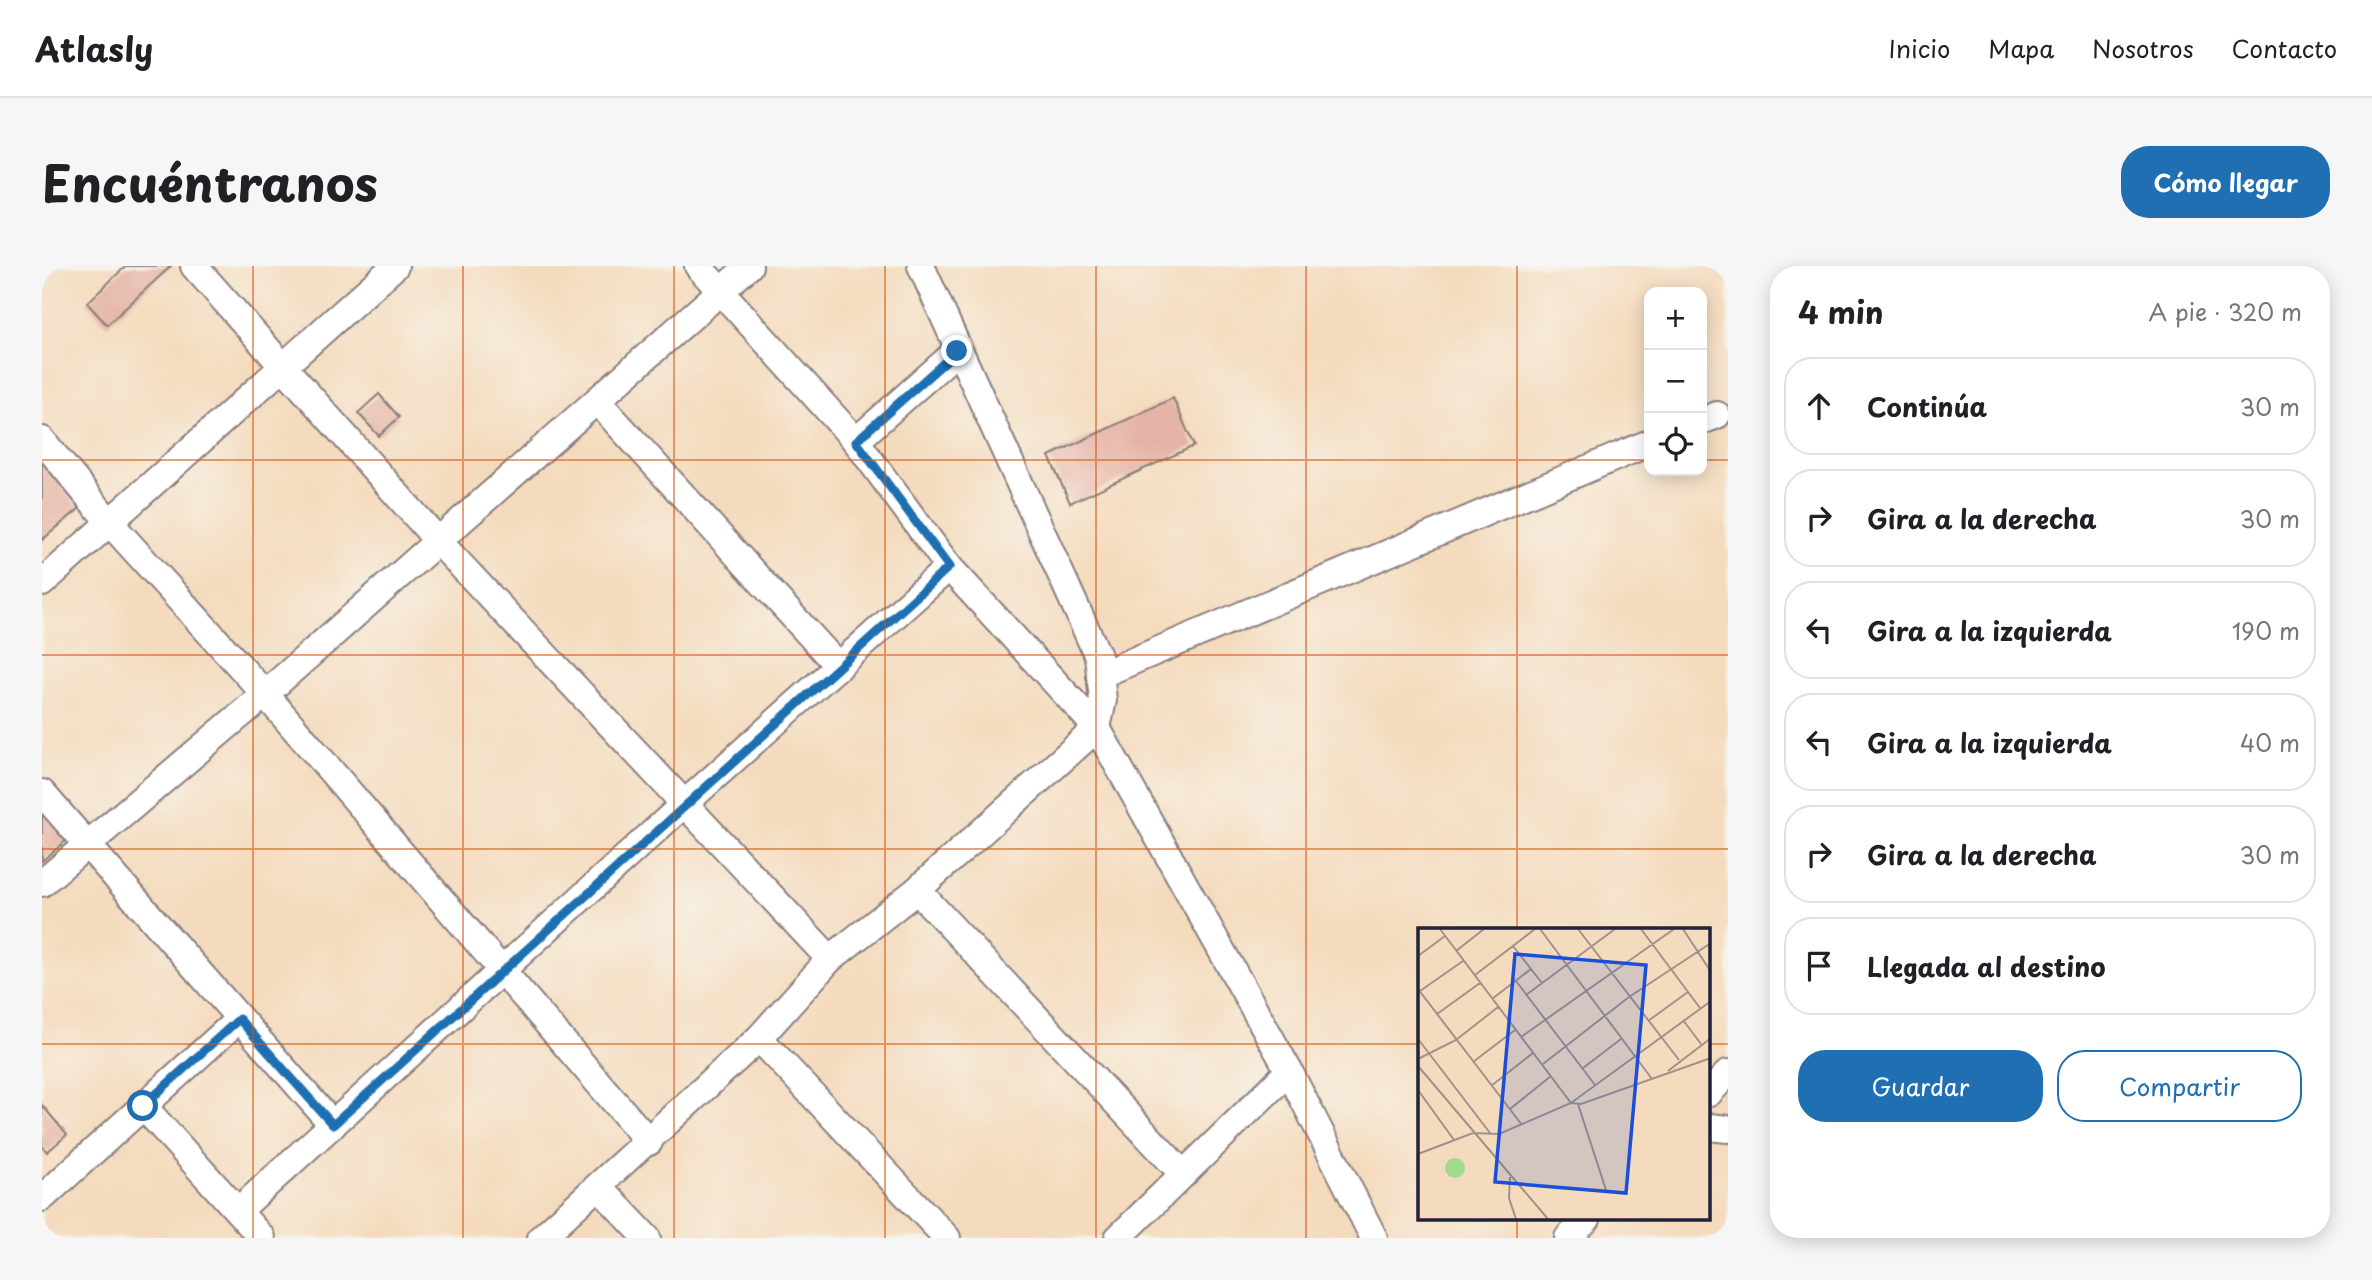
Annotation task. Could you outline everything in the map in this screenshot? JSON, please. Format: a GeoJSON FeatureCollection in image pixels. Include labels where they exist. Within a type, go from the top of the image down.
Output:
{"type":"FeatureCollection","features":[{"type":"Feature","properties":{"kind":"street"},"geometry":{"type":"LineString","coordinates":[[194,266],[281,368],[439,542],[830,959]]}},
{"type":"Feature","properties":{"kind":"street"},"geometry":{"type":"LineString","coordinates":[[42,583],[111,524],[395,266]]}},
{"type":"Feature","properties":{"kind":"street"},"geometry":{"type":"LineString","coordinates":[[698,266],[856,441],[949,567],[1097,728],[1289,1071],[1374,1238]]}},
{"type":"Feature","properties":{"kind":"street"},"geometry":{"type":"LineString","coordinates":[[42,883],[439,542],[748,266]]}},
{"type":"Feature","properties":{"kind":"street"},"geometry":{"type":"LineString","coordinates":[[541,1238],[649,1142],[759,1038],[830,959],[917,890],[1097,728],[1103,700],[1098,656],[957,351],[921,266]]}},
{"type":"Feature","properties":{"kind":"street"},"geometry":{"type":"LineString","coordinates":[[856,441],[957,351]]}},
{"type":"Feature","properties":{"kind":"street"},"geometry":{"type":"LineString","coordinates":[[598,402],[839,667]]}},
{"type":"Feature","properties":{"kind":"street"},"geometry":{"type":"LineString","coordinates":[[42,440],[111,524],[265,694],[649,1142]]}},
{"type":"Feature","properties":{"kind":"street"},"geometry":{"type":"LineString","coordinates":[[1100,675],[1644,445]]}},
{"type":"Feature","properties":{"kind":"street"},"geometry":{"type":"LineString","coordinates":[[238,1212],[501,970],[949,567]]}},
{"type":"Feature","properties":{"kind":"street"},"geometry":{"type":"LineString","coordinates":[[42,793],[333,1125]]}},
{"type":"Feature","properties":{"kind":"street"},"geometry":{"type":"LineString","coordinates":[[917,890],[1183,1174]]}},
{"type":"Feature","properties":{"kind":"street"},"geometry":{"type":"LineString","coordinates":[[42,1198],[239,1019]]}},
{"type":"Feature","properties":{"kind":"street"},"geometry":{"type":"LineString","coordinates":[[759,1038],[947,1238]]}},
{"type":"Feature","properties":{"kind":"street"},"geometry":{"type":"LineString","coordinates":[[1118,1238],[1289,1071]]}},
{"type":"Feature","properties":{"kind":"street"},"geometry":{"type":"LineString","coordinates":[[1710,1092],[1728,1073]]}},
{"type":"Feature","properties":{"kind":"street"},"geometry":{"type":"LineString","coordinates":[[143,1106],[262,1238]]}},
{"type":"Feature","properties":{"kind":"street"},"geometry":{"type":"LineString","coordinates":[[1710,1127],[1728,1129]]}},
{"type":"Feature","properties":{"kind":"street"},"geometry":{"type":"LineString","coordinates":[[599,1187],[647,1238]]}},
{"type":"Feature","properties":{"kind":"street"},"geometry":{"type":"LineString","coordinates":[[1568,1238],[1586,1220]]}},
{"type":"Feature","properties":{"kind":"building"},"geometry":{"type":"Polygon","coordinates":[[[126,266],[171,266],[107,325],[87,303],[126,266]]]}},
{"type":"Feature","properties":{"kind":"building"},"geometry":{"type":"Polygon","coordinates":[[[379,394],[399,417],[379,436],[358,413],[379,394]]]}},
{"type":"Feature","properties":{"kind":"building"},"geometry":{"type":"Polygon","coordinates":[[[1173,398],[1194,446],[1070,503],[1049,456],[1173,398]]]}},
{"type":"Feature","properties":{"kind":"building"},"geometry":{"type":"Polygon","coordinates":[[[42,462],[80,508],[42,540],[42,462]]]}},
{"type":"Feature","properties":{"kind":"building"},"geometry":{"type":"Polygon","coordinates":[[[42,807],[69,838],[42,861],[42,807]]]}},
{"type":"Feature","properties":{"kind":"building"},"geometry":{"type":"Polygon","coordinates":[[[42,1105],[67,1135],[47,1152],[42,1146],[42,1105]]]}},
{"type":"Feature","properties":{"kind":"route"},"geometry":{"type":"LineString","coordinates":[[143,1106],[239,1019],[333,1125],[683,805],[949,567],[856,441],[957,351]]}}]}
